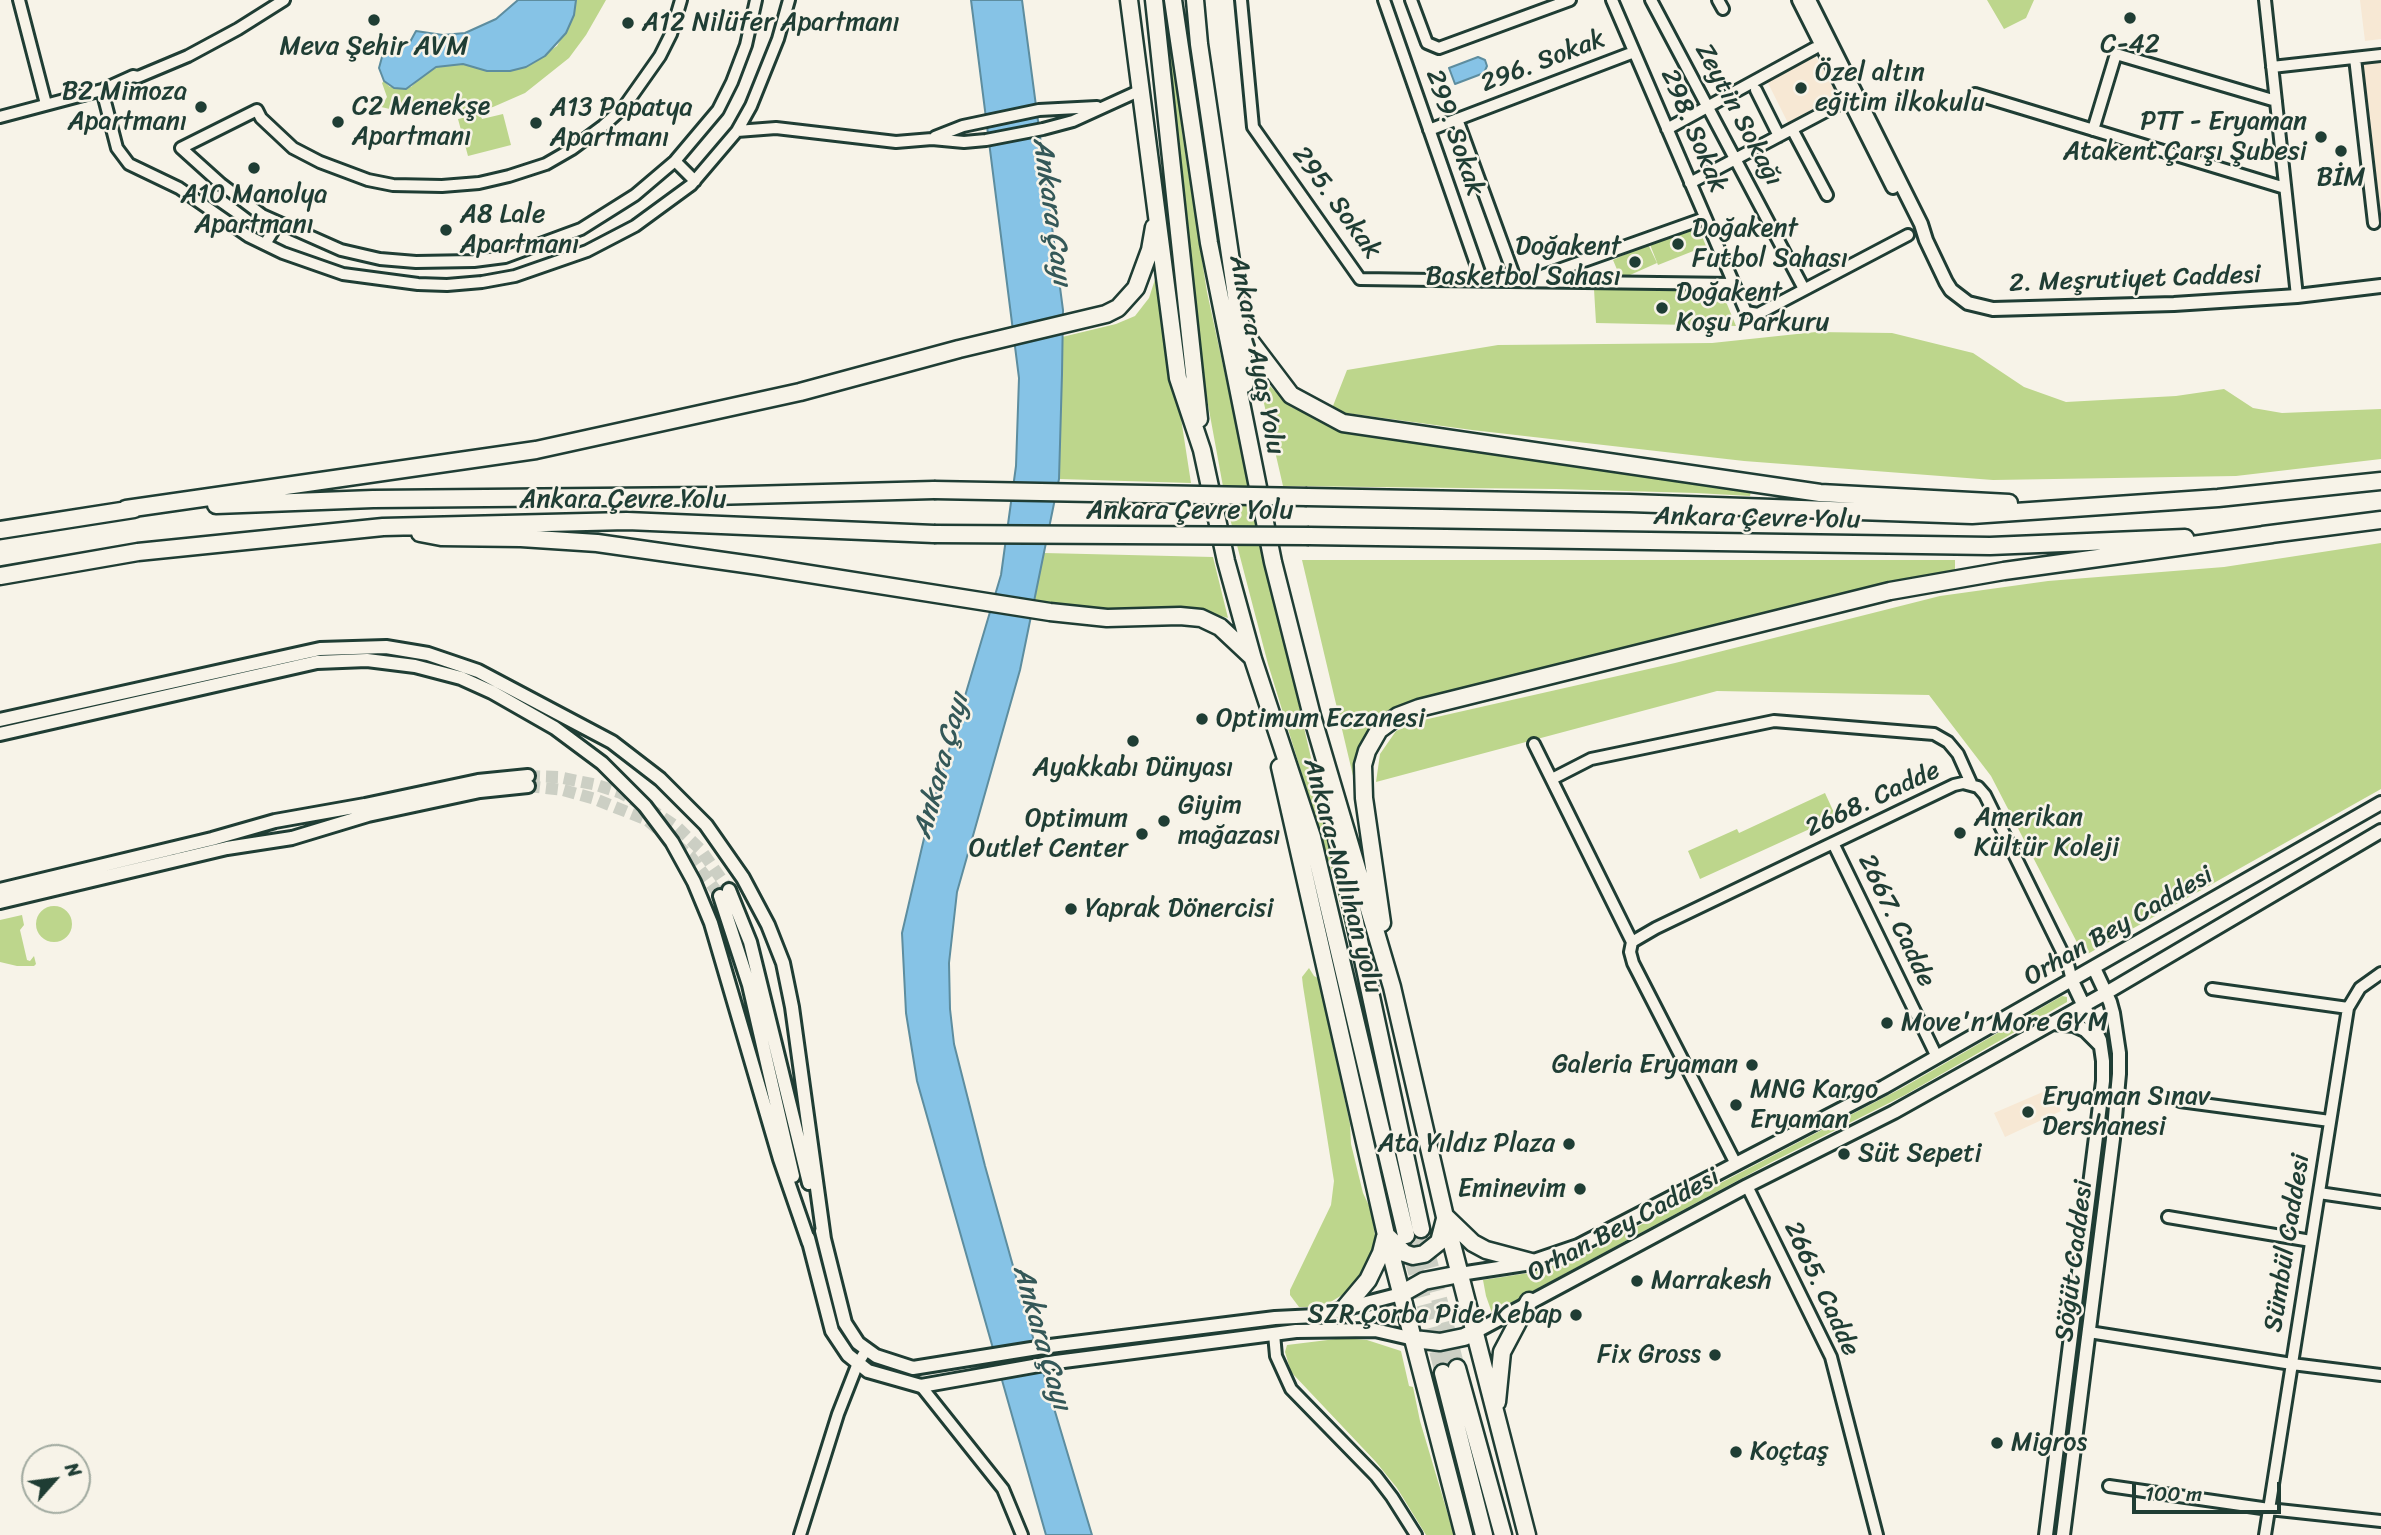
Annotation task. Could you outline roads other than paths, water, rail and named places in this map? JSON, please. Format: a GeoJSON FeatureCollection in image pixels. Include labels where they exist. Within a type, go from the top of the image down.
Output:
{"type":"FeatureCollection","features":[{"type":"Feature","properties":{"kind":"highway","name":"Ankara-Ayaş Yolu"},"geometry":{"type":"LineString","coordinates":[[1154,0],[1202,450]]}},
{"type":"Feature","properties":{"kind":"highway","name":"Ankara-Ayaş Yolu"},"geometry":{"type":"LineString","coordinates":[[1173,0],[1209,243],[1273,562],[1312,716]]}},
{"type":"Feature","properties":{"kind":"highway"},"geometry":{"type":"LineString","coordinates":[[1195,0],[1199,44],[1241,329],[1249,449]]}},
{"type":"Feature","properties":{"kind":"highway"},"geometry":{"type":"LineString","coordinates":[[1199,44],[1207,0]]}},
{"type":"Feature","properties":{"kind":"highway"},"geometry":{"type":"LineString","coordinates":[[1130,1],[1178,378],[1202,450]]}},
{"type":"Feature","properties":{"kind":"highway"},"geometry":{"type":"LineString","coordinates":[[126,509],[536,450],[800,392],[1081,319],[1118,308],[1136,288],[1150,250],[1157,211]]}},
{"type":"Feature","properties":{"kind":"highway"},"geometry":{"type":"LineString","coordinates":[[1241,329],[1291,395],[1343,423],[1820,493],[1990,503],[2218,498]]}},
{"type":"Feature","properties":{"kind":"highway","name":"Ankara-Nallıhan yolu"},"geometry":{"type":"LineString","coordinates":[[1202,450],[1226,561],[1253,659],[1312,836],[1414,1232],[1312,716]]}},
{"type":"Feature","properties":{"kind":"highway","name":"Ankara Çevre Yolu"},"geometry":{"type":"LineString","coordinates":[[0,530],[126,509],[373,499],[712,496],[934,490],[1630,503],[1972,515],[2218,498],[2381,481]]}},
{"type":"Feature","properties":{"kind":"highway","name":"Ankara Çevre Yolu"},"geometry":{"type":"LineString","coordinates":[[0,576],[138,552],[383,527],[627,521],[934,534],[1990,547],[2272,534],[2381,520]]}},
{"type":"Feature","properties":{"kind":"highway"},"geometry":{"type":"LineString","coordinates":[[383,527],[441,537],[597,543],[1050,612],[1107,618],[1201,618],[1220,627],[1253,659]]}},
{"type":"Feature","properties":{"kind":"highway"},"geometry":{"type":"LineString","coordinates":[[1392,988],[1364,798],[1363,765],[1372,740],[1379,730],[1398,716],[1419,708],[1890,592],[2004,571],[2272,534]]}},
{"type":"Feature","properties":{"kind":"highway"},"geometry":{"type":"LineString","coordinates":[[1269,710],[1290,816],[1386,1235],[1464,1535]]}},
{"type":"Feature","properties":{"kind":"highway"},"geometry":{"type":"LineString","coordinates":[[1312,716],[1392,988],[1445,1217],[1527,1535]]}},
{"type":"Feature","properties":{"kind":"highway"},"geometry":{"type":"LineString","coordinates":[[1386,1235],[1404,1253],[1413,1256],[1424,1254],[1439,1242],[1445,1217]]}},
{"type":"Feature","properties":{"kind":"highway"},"geometry":{"type":"LineString","coordinates":[[1445,1217],[1486,1250],[1531,1262]]}},
{"type":"Feature","properties":{"kind":"highway"},"geometry":{"type":"LineString","coordinates":[[1342,1311],[1368,1280],[1386,1235]]}},
{"type":"Feature","properties":{"kind":"highway"},"geometry":{"type":"LineString","coordinates":[[1401,1294],[1424,1281],[1460,1274]]}},
{"type":"Feature","properties":{"kind":"highway"},"geometry":{"type":"LineString","coordinates":[[1496,1415],[1502,1352],[1529,1301]]}},
{"type":"Feature","properties":{"kind":"highway"},"geometry":{"type":"LineString","coordinates":[[1414,1339],[1440,1342],[1475,1332]]}},
{"type":"Feature","properties":{"kind":"highway"},"geometry":{"type":"LineString","coordinates":[[1484,1535],[1450,1371],[1503,1535]]}},
{"type":"Feature","properties":{"kind":"main road","name":"2. Meşrutiyet Caddesi"},"geometry":{"type":"LineString","coordinates":[[1799,0],[1914,230],[1926,240]]}},
{"type":"Feature","properties":{"kind":"main road","name":"2. Meşrutiyet Caddesi"},"geometry":{"type":"LineString","coordinates":[[1810,0],[1951,290],[1968,303],[1993,309],[2174,304],[2297,296],[2381,286]]}},
{"type":"Feature","properties":{"kind":"main road"},"geometry":{"type":"LineString","coordinates":[[0,720],[320,649],[386,647],[428,654],[478,671],[612,743],[660,779],[706,825],[743,878],[768,925],[783,963],[792,1007],[824,1238]]}},
{"type":"Feature","properties":{"kind":"main road"},"geometry":{"type":"LineString","coordinates":[[0,734],[306,664],[367,660],[415,666],[461,678],[492,692],[555,728],[596,758],[637,797],[672,842],[694,882],[711,923],[780,1159],[809,1243]]}},
{"type":"Feature","properties":{"kind":"main road"},"geometry":{"type":"LineString","coordinates":[[0,890],[212,839],[275,821],[478,781],[528,781],[368,815],[278,841],[227,848],[0,902]]}},
{"type":"Feature","properties":{"kind":"main road","name":"Orhan Bey Caddesi"},"geometry":{"type":"LineString","coordinates":[[1460,1274],[1531,1262],[1578,1246],[1937,1057],[2381,803]]}},
{"type":"Feature","properties":{"kind":"main road"},"geometry":{"type":"LineString","coordinates":[[275,821],[284,823],[286,829],[286,835],[278,841]]}},
{"type":"Feature","properties":{"kind":"main road","name":"Orhan Bey Caddesi"},"geometry":{"type":"LineString","coordinates":[[1475,1332],[1747,1186],[1894,1112],[2106,993],[2381,831]]}},
{"type":"Feature","properties":{"kind":"main road"},"geometry":{"type":"LineString","coordinates":[[1401,1294],[1316,1316],[1275,1318],[1050,1346],[913,1367],[876,1356],[858,1343],[845,1323],[750,942],[725,893],[832,1331],[848,1355],[868,1371],[921,1386],[1056,1362],[1296,1331],[1375,1330],[1414,1339]]}},
{"type":"Feature","properties":{"kind":"main road","name":"Söğüt Caddesi"},"geometry":{"type":"LineString","coordinates":[[2063,1535],[2119,1074],[2116,1024],[2094,968]]}},
{"type":"Feature","properties":{"kind":"main road","name":"Söğüt Caddesi"},"geometry":{"type":"LineString","coordinates":[[2046,1535],[2100,1105],[2102,1049],[2098,1034],[2072,981]]}},
{"type":"Feature","properties":{"kind":"main road"},"geometry":{"type":"LineString","coordinates":[[2052,1023],[2074,1025],[2085,1030],[2102,1049]]}},
{"type":"Feature","properties":{"kind":"main road"},"geometry":{"type":"LineString","coordinates":[[1274,1334],[1275,1318]]}},
{"type":"Feature","properties":{"kind":"street"},"geometry":{"type":"LineString","coordinates":[[19,0],[46,104]]}},
{"type":"Feature","properties":{"kind":"street"},"geometry":{"type":"LineString","coordinates":[[0,117],[102,90],[188,56],[284,0]]}},
{"type":"Feature","properties":{"kind":"street"},"geometry":{"type":"LineString","coordinates":[[681,0],[671,34],[660,56],[624,107],[572,149],[546,164],[509,176],[479,183],[442,186],[393,185],[368,180],[320,162],[293,148],[261,118],[257,110],[181,148],[262,215],[341,250],[380,260],[441,262],[505,257],[581,229],[635,195],[675,161],[718,110],[746,45],[756,0]]}},
{"type":"Feature","properties":{"kind":"street"},"geometry":{"type":"LineString","coordinates":[[102,90],[117,148],[129,164],[179,188],[248,236],[320,267],[375,280],[447,285],[482,282],[516,276],[587,251],[635,226],[695,181],[737,131],[751,106],[771,58],[789,0]]}},
{"type":"Feature","properties":{"kind":"street","name":"295. Sokak"},"geometry":{"type":"LineString","coordinates":[[1241,0],[1253,127],[1360,279],[1733,284]]}},
{"type":"Feature","properties":{"kind":"street","name":"299. Sokak"},"geometry":{"type":"LineString","coordinates":[[1384,0],[1482,281]]}},
{"type":"Feature","properties":{"kind":"street"},"geometry":{"type":"LineString","coordinates":[[1411,0],[1427,43],[1439,48],[1570,0]]}},
{"type":"Feature","properties":{"kind":"street","name":"298. Sokak"},"geometry":{"type":"LineString","coordinates":[[1612,0],[1746,312],[1752,314],[1804,289]]}},
{"type":"Feature","properties":{"kind":"street","name":"Zeytin Sokağı"},"geometry":{"type":"LineString","coordinates":[[1651,0],[1804,289]]}},
{"type":"Feature","properties":{"kind":"street"},"geometry":{"type":"LineString","coordinates":[[2266,0],[2297,296]]}},
{"type":"Feature","properties":{"kind":"street"},"geometry":{"type":"LineString","coordinates":[[1667,129],[1815,48]]}},
{"type":"Feature","properties":{"kind":"street","name":"296. Sokak"},"geometry":{"type":"LineString","coordinates":[[1429,130],[1634,52]]}},
{"type":"Feature","properties":{"kind":"street"},"geometry":{"type":"LineString","coordinates":[[2093,130],[2116,54],[2276,101]]}},
{"type":"Feature","properties":{"kind":"street"},"geometry":{"type":"LineString","coordinates":[[2273,67],[2381,55]]}},
{"type":"Feature","properties":{"kind":"street"},"geometry":{"type":"LineString","coordinates":[[2355,58],[2374,223]]}},
{"type":"Feature","properties":{"kind":"street"},"geometry":{"type":"LineString","coordinates":[[737,131],[776,128],[896,142],[932,139],[964,142],[986,140],[1073,121],[1142,90]]}},
{"type":"Feature","properties":{"kind":"street"},"geometry":{"type":"LineString","coordinates":[[1756,90],[1779,136]]}},
{"type":"Feature","properties":{"kind":"street"},"geometry":{"type":"LineString","coordinates":[[1975,94],[2285,188]]}},
{"type":"Feature","properties":{"kind":"street"},"geometry":{"type":"LineString","coordinates":[[1690,183],[1845,101]]}},
{"type":"Feature","properties":{"kind":"street"},"geometry":{"type":"LineString","coordinates":[[932,139],[963,126],[1039,110],[1103,107]]}},
{"type":"Feature","properties":{"kind":"street"},"geometry":{"type":"LineString","coordinates":[[1457,119],[1522,281],[1705,218]]}},
{"type":"Feature","properties":{"kind":"street"},"geometry":{"type":"LineString","coordinates":[[1792,129],[1827,195]]}},
{"type":"Feature","properties":{"kind":"street"},"geometry":{"type":"LineString","coordinates":[[675,161],[695,181]]}},
{"type":"Feature","properties":{"kind":"street"},"geometry":{"type":"LineString","coordinates":[[265,244],[278,223]]}},
{"type":"Feature","properties":{"kind":"street"},"geometry":{"type":"LineString","coordinates":[[1804,289],[1908,235]]}},
{"type":"Feature","properties":{"kind":"street"},"geometry":{"type":"LineString","coordinates":[[1552,779],[1591,759],[1774,721],[1934,734],[1948,742],[1958,754],[1972,783]]}},
{"type":"Feature","properties":{"kind":"street"},"geometry":{"type":"LineString","coordinates":[[1534,744],[1632,942],[1630,952],[1633,963],[1736,1164]]}},
{"type":"Feature","properties":{"kind":"street","name":"2668. Cadde"},"geometry":{"type":"LineString","coordinates":[[1632,942],[1954,785],[1972,783],[1985,795],[2068,964],[2072,981]]}},
{"type":"Feature","properties":{"kind":"street","name":"2667. Cadde"},"geometry":{"type":"LineString","coordinates":[[1833,843],[1937,1057]]}},
{"type":"Feature","properties":{"kind":"street","name":"Sümbül Caddesi"},"geometry":{"type":"LineString","coordinates":[[2265,1535],[2348,1008],[2360,988],[2381,973]]}},
{"type":"Feature","properties":{"kind":"street"},"geometry":{"type":"LineString","coordinates":[[2212,989],[2348,1008]]}},
{"type":"Feature","properties":{"kind":"street"},"geometry":{"type":"LineString","coordinates":[[2180,1101],[2330,1121]]}},
{"type":"Feature","properties":{"kind":"street","name":"2665. Cadde"},"geometry":{"type":"LineString","coordinates":[[1747,1186],[1831,1357],[1877,1535]]}},
{"type":"Feature","properties":{"kind":"street"},"geometry":{"type":"LineString","coordinates":[[2319,1193],[2381,1202]]}},
{"type":"Feature","properties":{"kind":"street"},"geometry":{"type":"LineString","coordinates":[[2168,1217],[2311,1241]]}},
{"type":"Feature","properties":{"kind":"street"},"geometry":{"type":"LineString","coordinates":[[2089,1332],[2381,1375]]}},
{"type":"Feature","properties":{"kind":"street"},"geometry":{"type":"LineString","coordinates":[[1274,1334],[1276,1356],[1291,1389],[1376,1476],[1416,1535]]}},
{"type":"Feature","properties":{"kind":"street"},"geometry":{"type":"LineString","coordinates":[[800,1535],[838,1414],[858,1363],[867,1349]]}},
{"type":"Feature","properties":{"kind":"street"},"geometry":{"type":"LineString","coordinates":[[921,1386],[1003,1489],[1022,1535]]}},
{"type":"Feature","properties":{"kind":"street"},"geometry":{"type":"LineString","coordinates":[[2109,1486],[2269,1509],[2381,1521]]}},
{"type":"Feature","properties":{"kind":"water"},"geometry":{"type":"Polygon","coordinates":[[[518,0],[576,0],[574,15],[566,33],[545,56],[526,67],[510,71],[487,71],[463,64],[436,67],[406,89],[394,88],[384,81],[379,68],[382,57],[394,48],[410,42],[416,31],[443,35],[465,33],[496,19],[518,0]]]}},
{"type":"Feature","properties":{"kind":"water"},"geometry":{"type":"Polygon","coordinates":[[[971,0],[1022,0],[1063,310],[1062,374],[1059,479],[1020,670],[957,892],[949,963],[950,1009],[954,1044],[985,1166],[1092,1535],[1046,1535],[917,1081],[906,1013],[902,933],[929,817],[1001,575],[1016,466],[1019,378],[971,0]]]}},
{"type":"Feature","properties":{"kind":"water"},"geometry":{"type":"Polygon","coordinates":[[[1478,57],[1485,60],[1487,66],[1484,73],[1455,84],[1449,68],[1478,57]]]}},
{"type":"Feature","properties":{"kind":"tunnel"},"geometry":{"type":"LineString","coordinates":[[528,776],[558,777],[621,793],[677,827],[701,850],[729,890]]}},
{"type":"Feature","properties":{"kind":"tunnel"},"geometry":{"type":"LineString","coordinates":[[528,786],[563,790],[595,799],[647,820],[691,857],[720,896]]}},
{"type":"Feature","properties":{"kind":"tunnel"},"geometry":{"type":"LineString","coordinates":[[1421,1229],[1457,1368]]}},
{"type":"Feature","properties":{"kind":"tunnel"},"geometry":{"type":"LineString","coordinates":[[1406,1235],[1443,1373]]}},
{"type":"Feature","properties":{"kind":"place","name":"C-42"},"geometry":{"type":"Point","coordinates":[2130,18]}},
{"type":"Feature","properties":{"kind":"place","name":"Meva Şehir AVM"},"geometry":{"type":"Point","coordinates":[374,20]}},
{"type":"Feature","properties":{"kind":"place","name":"A12 Nilüfer Apartmanı"},"geometry":{"type":"Point","coordinates":[628,23]}},
{"type":"Feature","properties":{"kind":"place","name":"Özel altın eğitim ilkokulu"},"geometry":{"type":"Point","coordinates":[1801,88]}},
{"type":"Feature","properties":{"kind":"place","name":"B2 Mimoza Apartmanı"},"geometry":{"type":"Point","coordinates":[201,107]}},
{"type":"Feature","properties":{"kind":"place","name":"C2 Menekşe Apartmanı"},"geometry":{"type":"Point","coordinates":[338,122]}},
{"type":"Feature","properties":{"kind":"place","name":"A13 Papatya Apartmanı"},"geometry":{"type":"Point","coordinates":[536,123]}},
{"type":"Feature","properties":{"kind":"place","name":"PTT - Eryaman Atakent Çarşı Şubesi"},"geometry":{"type":"Point","coordinates":[2321,137]}},
{"type":"Feature","properties":{"kind":"place","name":"BİM"},"geometry":{"type":"Point","coordinates":[2341,151]}},
{"type":"Feature","properties":{"kind":"place","name":"A10 Manolya Apartmanı"},"geometry":{"type":"Point","coordinates":[254,168]}},
{"type":"Feature","properties":{"kind":"place","name":"A8 Lale Apartmanı"},"geometry":{"type":"Point","coordinates":[446,230]}},
{"type":"Feature","properties":{"kind":"place","name":"Doğakent Futbol Sahası"},"geometry":{"type":"Point","coordinates":[1678,244]}},
{"type":"Feature","properties":{"kind":"place","name":"Doğakent Basketbol Sahası"},"geometry":{"type":"Point","coordinates":[1635,262]}},
{"type":"Feature","properties":{"kind":"place","name":"Doğakent Koşu Parkuru"},"geometry":{"type":"Point","coordinates":[1662,308]}},
{"type":"Feature","properties":{"kind":"place","name":"Optimum Eczanesi"},"geometry":{"type":"Point","coordinates":[1202,719]}},
{"type":"Feature","properties":{"kind":"place","name":"Ayakkabı Dünyası"},"geometry":{"type":"Point","coordinates":[1133,741]}},
{"type":"Feature","properties":{"kind":"place","name":"Giyim mağazası"},"geometry":{"type":"Point","coordinates":[1164,821]}},
{"type":"Feature","properties":{"kind":"place","name":"Amerikan Kültür Koleji"},"geometry":{"type":"Point","coordinates":[1960,833]}},
{"type":"Feature","properties":{"kind":"place","name":"Optimum Outlet Center"},"geometry":{"type":"Point","coordinates":[1142,834]}},
{"type":"Feature","properties":{"kind":"place","name":"Yaprak Dönercisi"},"geometry":{"type":"Point","coordinates":[1071,909]}},
{"type":"Feature","properties":{"kind":"place","name":"Move'n More GYM"},"geometry":{"type":"Point","coordinates":[1887,1023]}},
{"type":"Feature","properties":{"kind":"place","name":"Galeria Eryaman"},"geometry":{"type":"Point","coordinates":[1752,1065]}},
{"type":"Feature","properties":{"kind":"place","name":"MNG Kargo Eryaman"},"geometry":{"type":"Point","coordinates":[1736,1105]}},
{"type":"Feature","properties":{"kind":"place","name":"Eryaman Sınav Dershanesi"},"geometry":{"type":"Point","coordinates":[2028,1112]}},
{"type":"Feature","properties":{"kind":"place","name":"Ata Yıldız Plaza"},"geometry":{"type":"Point","coordinates":[1569,1144]}},
{"type":"Feature","properties":{"kind":"place","name":"Süt Sepeti"},"geometry":{"type":"Point","coordinates":[1844,1154]}},
{"type":"Feature","properties":{"kind":"place","name":"Eminevim"},"geometry":{"type":"Point","coordinates":[1580,1189]}},
{"type":"Feature","properties":{"kind":"place","name":"Marrakesh"},"geometry":{"type":"Point","coordinates":[1637,1281]}},
{"type":"Feature","properties":{"kind":"place","name":"SZR Çorba Pide Kebap"},"geometry":{"type":"Point","coordinates":[1576,1315]}},
{"type":"Feature","properties":{"kind":"place","name":"Fix Gross"},"geometry":{"type":"Point","coordinates":[1715,1355]}},
{"type":"Feature","properties":{"kind":"place","name":"Migros"},"geometry":{"type":"Point","coordinates":[1997,1443]}},
{"type":"Feature","properties":{"kind":"place","name":"Koçtaş"},"geometry":{"type":"Point","coordinates":[1736,1452]}},
{"type":"Feature","properties":{"kind":"water label","name":"Ankara Çayı"},"geometry":{"type":"Point","coordinates":[1051,212]}},
{"type":"Feature","properties":{"kind":"water label","name":"Ankara Çayı"},"geometry":{"type":"Point","coordinates":[942,766]}},
{"type":"Feature","properties":{"kind":"water label","name":"Ankara Çayı"},"geometry":{"type":"Point","coordinates":[1041,1338]}}]}
